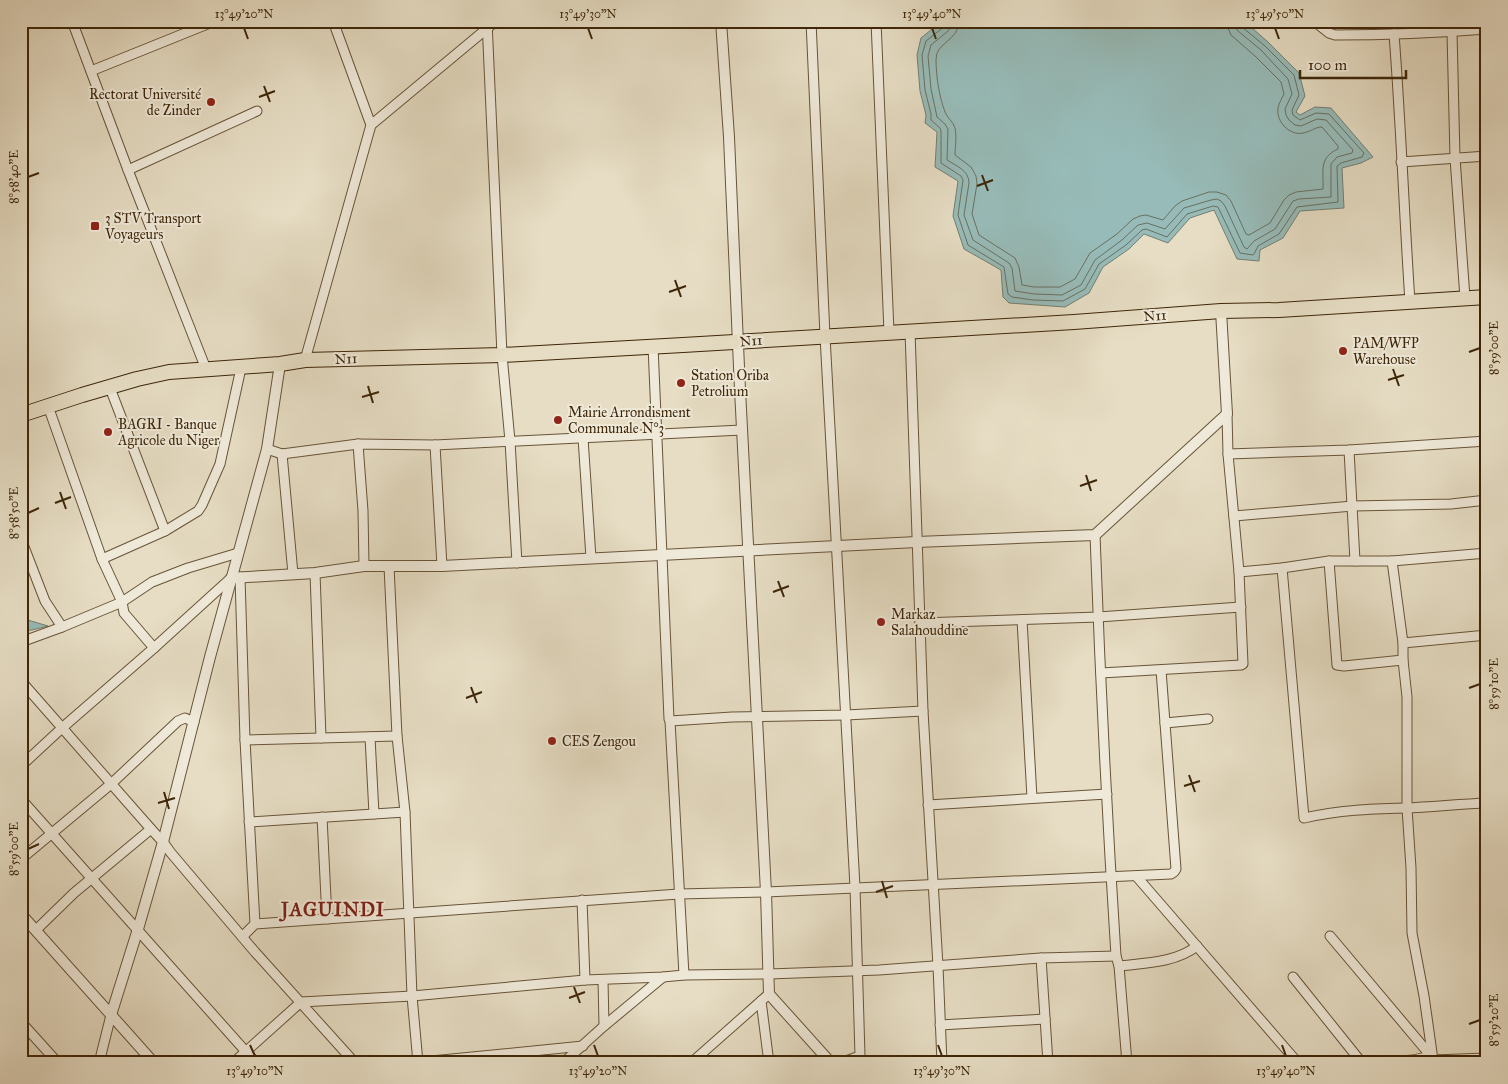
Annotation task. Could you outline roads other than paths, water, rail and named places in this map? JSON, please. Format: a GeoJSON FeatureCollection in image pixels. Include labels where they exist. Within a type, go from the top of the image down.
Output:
{"type":"FeatureCollection","features":[{"type":"Feature","properties":{"kind":"main road","name":"N11"},"geometry":{"type":"LineString","coordinates":[[21,415],[137,379],[169,372],[241,368],[305,360],[502,354],[739,342],[1487,297]]}},
{"type":"Feature","properties":{"kind":"street"},"geometry":{"type":"LineString","coordinates":[[72,21],[206,369]]}},
{"type":"Feature","properties":{"kind":"street"},"geometry":{"type":"LineString","coordinates":[[91,71],[215,21]]}},
{"type":"Feature","properties":{"kind":"street"},"geometry":{"type":"LineString","coordinates":[[332,21],[371,124]]}},
{"type":"Feature","properties":{"kind":"street"},"geometry":{"type":"LineString","coordinates":[[305,360],[371,124],[487,25],[496,21]]}},
{"type":"Feature","properties":{"kind":"street"},"geometry":{"type":"LineString","coordinates":[[721,21],[729,138],[766,892],[769,974],[765,997],[769,1063]]}},
{"type":"Feature","properties":{"kind":"street"},"geometry":{"type":"LineString","coordinates":[[811,21],[825,336],[855,887],[860,1056],[840,1063]]}},
{"type":"Feature","properties":{"kind":"street"},"geometry":{"type":"LineString","coordinates":[[876,21],[889,332]]}},
{"type":"Feature","properties":{"kind":"street"},"geometry":{"type":"LineString","coordinates":[[1314,21],[1329,33],[1335,35],[1452,32],[1487,29]]}},
{"type":"Feature","properties":{"kind":"street"},"geometry":{"type":"LineString","coordinates":[[487,25],[502,354],[510,441],[517,563]]}},
{"type":"Feature","properties":{"kind":"street"},"geometry":{"type":"LineString","coordinates":[[1452,32],[1455,158],[1466,298]]}},
{"type":"Feature","properties":{"kind":"street"},"geometry":{"type":"LineString","coordinates":[[1394,34],[1402,137],[1401,162],[1410,302]]}},
{"type":"Feature","properties":{"kind":"street"},"geometry":{"type":"LineString","coordinates":[[128,170],[257,110]]}},
{"type":"Feature","properties":{"kind":"street"},"geometry":{"type":"LineString","coordinates":[[1401,162],[1487,156]]}},
{"type":"Feature","properties":{"kind":"street"},"geometry":{"type":"LineString","coordinates":[[1101,673],[1243,664],[1239,572],[1228,454],[1221,312]]}},
{"type":"Feature","properties":{"kind":"street"},"geometry":{"type":"LineString","coordinates":[[910,331],[923,711],[942,1063]]}},
{"type":"Feature","properties":{"kind":"street"},"geometry":{"type":"LineString","coordinates":[[653,346],[669,719],[684,974]]}},
{"type":"Feature","properties":{"kind":"street"},"geometry":{"type":"LineString","coordinates":[[255,924],[236,578],[238,553],[267,449],[280,364]]}},
{"type":"Feature","properties":{"kind":"street"},"geometry":{"type":"LineString","coordinates":[[102,559],[165,531],[198,511],[220,464],[241,368]]}},
{"type":"Feature","properties":{"kind":"street"},"geometry":{"type":"LineString","coordinates":[[110,388],[165,531]]}},
{"type":"Feature","properties":{"kind":"street"},"geometry":{"type":"LineString","coordinates":[[48,406],[102,559],[122,602],[124,613],[154,648]]}},
{"type":"Feature","properties":{"kind":"street"},"geometry":{"type":"LineString","coordinates":[[21,766],[62,728],[236,578],[315,573],[364,566],[442,566],[517,563],[663,554],[1095,535],[1227,414]]}},
{"type":"Feature","properties":{"kind":"street"},"geometry":{"type":"LineString","coordinates":[[267,449],[282,454],[358,444],[434,445],[742,430]]}},
{"type":"Feature","properties":{"kind":"street"},"geometry":{"type":"LineString","coordinates":[[583,438],[590,558]]}},
{"type":"Feature","properties":{"kind":"street"},"geometry":{"type":"LineString","coordinates":[[1228,454],[1350,450],[1487,440]]}},
{"type":"Feature","properties":{"kind":"street"},"geometry":{"type":"LineString","coordinates":[[358,444],[363,510],[364,566]]}},
{"type":"Feature","properties":{"kind":"street"},"geometry":{"type":"LineString","coordinates":[[434,445],[442,566]]}},
{"type":"Feature","properties":{"kind":"street"},"geometry":{"type":"LineString","coordinates":[[1350,450],[1355,561]]}},
{"type":"Feature","properties":{"kind":"street"},"geometry":{"type":"LineString","coordinates":[[282,454],[293,574]]}},
{"type":"Feature","properties":{"kind":"street"},"geometry":{"type":"LineString","coordinates":[[1234,516],[1353,506],[1451,504],[1487,500]]}},
{"type":"Feature","properties":{"kind":"street"},"geometry":{"type":"LineString","coordinates":[[1095,535],[1111,878],[1126,1063]]}},
{"type":"Feature","properties":{"kind":"street"},"geometry":{"type":"LineString","coordinates":[[21,539],[45,601],[62,627]]}},
{"type":"Feature","properties":{"kind":"street"},"geometry":{"type":"LineString","coordinates":[[21,642],[122,602],[152,582],[188,568],[238,553]]}},
{"type":"Feature","properties":{"kind":"street"},"geometry":{"type":"LineString","coordinates":[[1239,572],[1329,561],[1392,561],[1487,553]]}},
{"type":"Feature","properties":{"kind":"street"},"geometry":{"type":"LineString","coordinates":[[1329,561],[1337,665],[1344,666],[1403,660]]}},
{"type":"Feature","properties":{"kind":"street"},"geometry":{"type":"LineString","coordinates":[[1392,561],[1403,643],[1407,697],[1406,808],[1411,868],[1412,933],[1424,996],[1432,1058]]}},
{"type":"Feature","properties":{"kind":"street"},"geometry":{"type":"LineString","coordinates":[[389,566],[397,736],[405,812],[416,1062],[583,1046]]}},
{"type":"Feature","properties":{"kind":"street"},"geometry":{"type":"LineString","coordinates":[[1282,568],[1304,818],[1330,812],[1363,809],[1487,803]]}},
{"type":"Feature","properties":{"kind":"street"},"geometry":{"type":"LineString","coordinates":[[315,573],[321,738]]}},
{"type":"Feature","properties":{"kind":"street"},"geometry":{"type":"LineString","coordinates":[[100,1063],[111,1015],[138,930],[194,722],[236,578]]}},
{"type":"Feature","properties":{"kind":"street"},"geometry":{"type":"LineString","coordinates":[[920,623],[1098,617],[1240,607]]}},
{"type":"Feature","properties":{"kind":"street"},"geometry":{"type":"LineString","coordinates":[[1022,620],[1032,798]]}},
{"type":"Feature","properties":{"kind":"street"},"geometry":{"type":"LineString","coordinates":[[1403,643],[1487,635]]}},
{"type":"Feature","properties":{"kind":"street"},"geometry":{"type":"LineString","coordinates":[[243,936],[255,924],[582,900],[679,894],[1137,877],[1171,874],[1176,869],[1161,670]]}},
{"type":"Feature","properties":{"kind":"street"},"geometry":{"type":"LineString","coordinates":[[21,682],[355,1063]]}},
{"type":"Feature","properties":{"kind":"street"},"geometry":{"type":"LineString","coordinates":[[670,721],[756,716],[846,715],[923,711]]}},
{"type":"Feature","properties":{"kind":"street"},"geometry":{"type":"LineString","coordinates":[[21,859],[111,784],[178,721],[185,718],[194,722]]}},
{"type":"Feature","properties":{"kind":"street"},"geometry":{"type":"LineString","coordinates":[[1165,723],[1208,719]]}},
{"type":"Feature","properties":{"kind":"street"},"geometry":{"type":"LineString","coordinates":[[245,740],[397,736]]}},
{"type":"Feature","properties":{"kind":"street"},"geometry":{"type":"LineString","coordinates":[[370,737],[374,814]]}},
{"type":"Feature","properties":{"kind":"street"},"geometry":{"type":"LineString","coordinates":[[928,805],[1107,794]]}},
{"type":"Feature","properties":{"kind":"street"},"geometry":{"type":"LineString","coordinates":[[21,799],[92,879],[105,891],[256,1063]]}},
{"type":"Feature","properties":{"kind":"street"},"geometry":{"type":"LineString","coordinates":[[249,822],[405,812]]}},
{"type":"Feature","properties":{"kind":"street"},"geometry":{"type":"LineString","coordinates":[[322,817],[327,919]]}},
{"type":"Feature","properties":{"kind":"street"},"geometry":{"type":"LineString","coordinates":[[36,930],[74,893],[150,829]]}},
{"type":"Feature","properties":{"kind":"street"},"geometry":{"type":"LineString","coordinates":[[1137,877],[1298,1063]]}},
{"type":"Feature","properties":{"kind":"street"},"geometry":{"type":"LineString","coordinates":[[582,900],[585,980]]}},
{"type":"Feature","properties":{"kind":"street"},"geometry":{"type":"LineString","coordinates":[[21,914],[154,1063]]}},
{"type":"Feature","properties":{"kind":"street"},"geometry":{"type":"LineString","coordinates":[[1330,936],[1432,1058]]}},
{"type":"Feature","properties":{"kind":"street"},"geometry":{"type":"LineString","coordinates":[[1119,966],[1158,962],[1189,952],[1196,946]]}},
{"type":"Feature","properties":{"kind":"street"},"geometry":{"type":"LineString","coordinates":[[233,1063],[301,1002],[412,996],[585,980],[663,977],[684,974],[856,971],[1041,958],[1116,956]]}},
{"type":"Feature","properties":{"kind":"street"},"geometry":{"type":"LineString","coordinates":[[1041,958],[1048,1063]]}},
{"type":"Feature","properties":{"kind":"street"},"geometry":{"type":"LineString","coordinates":[[563,1063],[663,977]]}},
{"type":"Feature","properties":{"kind":"street"},"geometry":{"type":"LineString","coordinates":[[1293,977],[1362,1063]]}},
{"type":"Feature","properties":{"kind":"street"},"geometry":{"type":"LineString","coordinates":[[603,980],[604,1026]]}},
{"type":"Feature","properties":{"kind":"street"},"geometry":{"type":"LineString","coordinates":[[765,997],[826,1061]]}},
{"type":"Feature","properties":{"kind":"street"},"geometry":{"type":"LineString","coordinates":[[692,1063],[765,997]]}},
{"type":"Feature","properties":{"kind":"street"},"geometry":{"type":"LineString","coordinates":[[940,1024],[1045,1019]]}},
{"type":"Feature","properties":{"kind":"street"},"geometry":{"type":"LineString","coordinates":[[21,1022],[58,1063]]}},
{"type":"Feature","properties":{"kind":"street"},"geometry":{"type":"LineString","coordinates":[[1375,1063],[1432,1058],[1446,1061],[1487,1058]]}},
{"type":"Feature","properties":{"kind":"water"},"geometry":{"type":"Polygon","coordinates":[[[942,21],[1244,21],[1299,73],[1305,96],[1296,112],[1300,115],[1315,107],[1331,108],[1373,157],[1361,163],[1342,168],[1344,208],[1300,211],[1283,238],[1260,250],[1259,261],[1237,259],[1214,210],[1190,218],[1168,243],[1144,234],[1129,249],[1103,267],[1089,293],[1065,307],[1009,303],[1003,297],[1001,270],[964,249],[953,216],[958,181],[935,167],[937,132],[925,123],[926,115],[920,91],[917,55],[921,38],[942,21]]]}},
{"type":"Feature","properties":{"kind":"water"},"geometry":{"type":"Polygon","coordinates":[[[21,618],[48,626],[21,631],[21,618]]]}},
{"type":"Feature","properties":{"kind":"place","name":"Rectorat Université de Zinder"},"geometry":{"type":"Point","coordinates":[211,102]}},
{"type":"Feature","properties":{"kind":"place","name":"3 STV Transport Voyageurs"},"geometry":{"type":"Point","coordinates":[95,226]}},
{"type":"Feature","properties":{"kind":"place","name":"PAM/WFP Warehouse"},"geometry":{"type":"Point","coordinates":[1343,351]}},
{"type":"Feature","properties":{"kind":"place","name":"Station Oriba Petrolium"},"geometry":{"type":"Point","coordinates":[681,383]}},
{"type":"Feature","properties":{"kind":"place","name":"Mairie Arrondisment Communale N°3"},"geometry":{"type":"Point","coordinates":[558,420]}},
{"type":"Feature","properties":{"kind":"place","name":"BAGRI - Banque Agricole du Niger"},"geometry":{"type":"Point","coordinates":[108,432]}},
{"type":"Feature","properties":{"kind":"place","name":"Markaz Salahouddine"},"geometry":{"type":"Point","coordinates":[881,622]}},
{"type":"Feature","properties":{"kind":"place","name":"CES Zengou"},"geometry":{"type":"Point","coordinates":[552,741]}},
{"type":"Feature","properties":{"kind":"district","name":"JAGUINDI"},"geometry":{"type":"Point","coordinates":[333,909]}}]}
